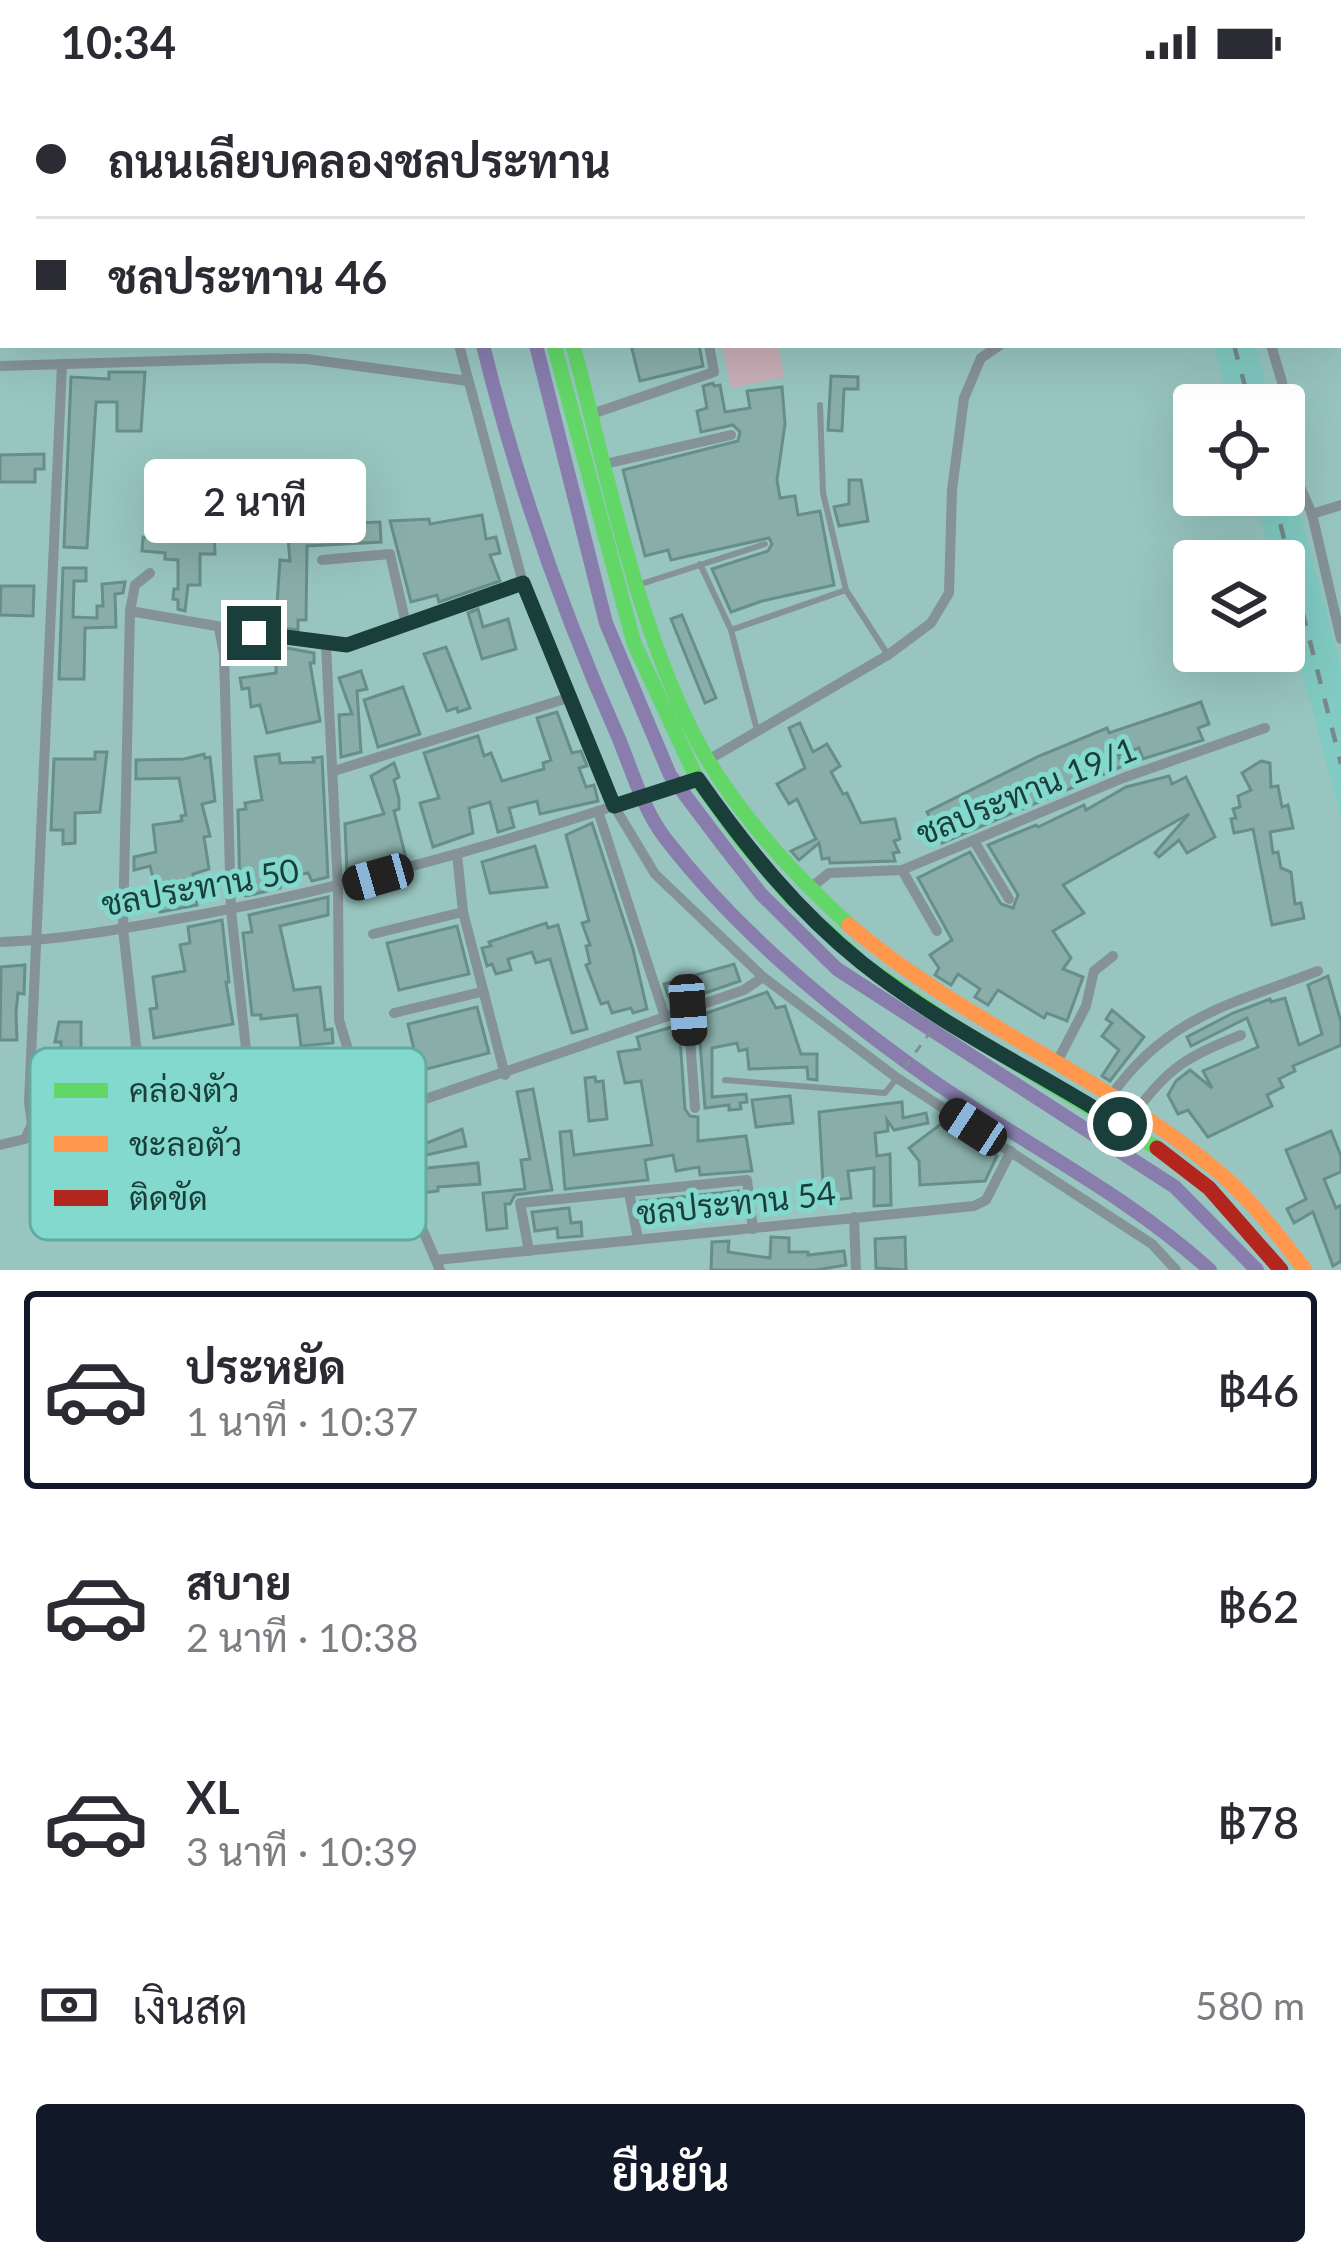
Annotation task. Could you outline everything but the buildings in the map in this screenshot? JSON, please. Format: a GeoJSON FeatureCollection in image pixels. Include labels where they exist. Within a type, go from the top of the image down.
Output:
{"type":"FeatureCollection","features":[{"type":"Feature","properties":{"kind":"street"},"geometry":{"type":"LineString","coordinates":[[460,348],[523,583],[614,806],[656,874],[763,977],[897,1078],[1152,1244],[1176,1270]]}},
{"type":"Feature","properties":{"kind":"street"},"geometry":{"type":"LineString","coordinates":[[555,348],[634,643],[698,779],[742,841],[791,898],[863,964],[952,1025],[1150,1143],[1209,1187],[1281,1270]]}},
{"type":"Feature","properties":{"kind":"street"},"geometry":{"type":"LineString","coordinates":[[574,348],[637,585],[682,710],[708,760],[756,829],[809,889],[875,950],[962,1009],[1111,1096],[1221,1174],[1267,1221],[1305,1270]]}},
{"type":"Feature","properties":{"kind":"street"},"geometry":{"type":"LineString","coordinates":[[592,414],[714,373],[710,348]]}},
{"type":"Feature","properties":{"kind":"street"},"geometry":{"type":"LineString","coordinates":[[708,760],[888,655],[931,623],[949,592],[952,490],[964,398],[981,358],[996,348]]}},
{"type":"Feature","properties":{"kind":"street"},"geometry":{"type":"LineString","coordinates":[[1272,348],[1282,382],[1291,466],[1312,514],[1336,597],[1341,639]]}},
{"type":"Feature","properties":{"kind":"street"},"geometry":{"type":"LineString","coordinates":[[0,366],[307,359],[468,381]]}},
{"type":"Feature","properties":{"kind":"street"},"geometry":{"type":"LineString","coordinates":[[31,1048],[62,364]]}},
{"type":"Feature","properties":{"kind":"street"},"geometry":{"type":"LineString","coordinates":[[605,464],[731,435]]}},
{"type":"Feature","properties":{"kind":"street"},"geometry":{"type":"LineString","coordinates":[[1312,514],[1341,505]]}},
{"type":"Feature","properties":{"kind":"street"},"geometry":{"type":"LineString","coordinates":[[322,560],[390,554],[406,624]]}},
{"type":"Feature","properties":{"kind":"street"},"geometry":{"type":"LineString","coordinates":[[136,1048],[123,929],[130,611],[135,585],[150,573]]}},
{"type":"Feature","properties":{"kind":"street"},"geometry":{"type":"LineString","coordinates":[[130,611],[347,645],[523,583]]}},
{"type":"Feature","properties":{"kind":"street"},"geometry":{"type":"LineString","coordinates":[[218,628],[224,654],[231,910],[247,1048]]}},
{"type":"Feature","properties":{"kind":"street"},"geometry":{"type":"LineString","coordinates":[[326,645],[338,888],[338,1020],[347,1048]]}},
{"type":"Feature","properties":{"kind":"street"},"geometry":{"type":"LineString","coordinates":[[334,771],[571,697]]}},
{"type":"Feature","properties":{"kind":"street","name":"ชลประทาน 19/1"},"geometry":{"type":"LineString","coordinates":[[809,889],[829,873],[902,871],[1123,778],[1265,728]]}},
{"type":"Feature","properties":{"kind":"street","name":"ชลประทาน 50"},"geometry":{"type":"LineString","coordinates":[[0,942],[123,929],[338,888],[698,779]]}},
{"type":"Feature","properties":{"kind":"street"},"geometry":{"type":"LineString","coordinates":[[598,811],[665,1017]]}},
{"type":"Feature","properties":{"kind":"street"},"geometry":{"type":"LineString","coordinates":[[974,841],[1009,898]]}},
{"type":"Feature","properties":{"kind":"street"},"geometry":{"type":"LineString","coordinates":[[458,854],[463,912],[505,1075]]}},
{"type":"Feature","properties":{"kind":"street"},"geometry":{"type":"LineString","coordinates":[[902,871],[937,931]]}},
{"type":"Feature","properties":{"kind":"street"},"geometry":{"type":"LineString","coordinates":[[373,934],[463,912]]}},
{"type":"Feature","properties":{"kind":"street"},"geometry":{"type":"LineString","coordinates":[[1056,1064],[1086,1006],[1094,971],[1113,956]]}},
{"type":"Feature","properties":{"kind":"street"},"geometry":{"type":"LineString","coordinates":[[1111,1096],[1155,1044],[1193,1018],[1318,971]]}},
{"type":"Feature","properties":{"kind":"street"},"geometry":{"type":"LineString","coordinates":[[426,1099],[744,990],[763,977]]}},
{"type":"Feature","properties":{"kind":"street"},"geometry":{"type":"LineString","coordinates":[[394,1013],[482,992]]}},
{"type":"Feature","properties":{"kind":"street"},"geometry":{"type":"LineString","coordinates":[[688,1010],[695,1108]]}},
{"type":"Feature","properties":{"kind":"street"},"geometry":{"type":"LineString","coordinates":[[1136,1113],[1160,1078],[1190,1055],[1241,1034]]}},
{"type":"Feature","properties":{"kind":"street"},"geometry":{"type":"LineString","coordinates":[[30,1062],[30,1113]]}},
{"type":"Feature","properties":{"kind":"street"},"geometry":{"type":"LineString","coordinates":[[0,1145],[25,1138],[30,1128]]}},
{"type":"Feature","properties":{"kind":"street","name":"ชลประทาน 54"},"geometry":{"type":"LineString","coordinates":[[438,1265],[529,1251],[980,1204],[1012,1151]]}},
{"type":"Feature","properties":{"kind":"street"},"geometry":{"type":"LineString","coordinates":[[529,1251],[520,1203],[747,1180],[753,1229]]}},
{"type":"Feature","properties":{"kind":"street"},"geometry":{"type":"LineString","coordinates":[[629,1192],[638,1239]]}},
{"type":"Feature","properties":{"kind":"street"},"geometry":{"type":"LineString","coordinates":[[854,1217],[856,1270]]}},
{"type":"Feature","properties":{"kind":"street"},"geometry":{"type":"LineString","coordinates":[[426,1237],[438,1265]]}},
{"type":"Feature","properties":{"kind":"lane"},"geometry":{"type":"LineString","coordinates":[[820,405],[823,493],[845,590],[888,655]]}},
{"type":"Feature","properties":{"kind":"lane"},"geometry":{"type":"LineString","coordinates":[[637,585],[764,544]]}},
{"type":"Feature","properties":{"kind":"lane"},"geometry":{"type":"LineString","coordinates":[[700,564],[731,630],[758,733]]}},
{"type":"Feature","properties":{"kind":"lane"},"geometry":{"type":"LineString","coordinates":[[731,630],[845,590]]}},
{"type":"Feature","properties":{"kind":"lane"},"geometry":{"type":"LineString","coordinates":[[725,1080],[885,1093],[897,1078]]}},
{"type":"Feature","properties":{"kind":"path"},"geometry":{"type":"LineString","coordinates":[[897,1078],[926,1038]]}},
{"type":"Feature","properties":{"kind":"shaded area"},"geometry":{"type":"Polygon","coordinates":[[[723,348],[779,348],[784,377],[731,388],[723,348]]]}},
{"type":"Feature","properties":{"kind":"shaded area"},"geometry":{"type":"Polygon","coordinates":[[[1215,348],[1257,348],[1266,384],[1224,384],[1215,348]]]}},
{"type":"Feature","properties":{"kind":"shaded area"},"geometry":{"type":"Polygon","coordinates":[[[1260,516],[1301,516],[1341,667],[1341,818],[1302,672],[1305,540],[1267,540],[1260,516]]]}},
{"type":"Feature","properties":{"kind":"waterway"},"geometry":{"type":"LineString","coordinates":[[484,348],[510,446],[560,595],[639,790],[665,838],[756,938],[860,1027],[968,1105],[1109,1193],[1210,1270]]}},
{"type":"Feature","properties":{"kind":"waterway"},"geometry":{"type":"LineString","coordinates":[[537,348],[606,623],[670,775],[761,894],[837,969],[1175,1187],[1257,1270]]}},
{"type":"Feature","properties":{"kind":"railway"},"geometry":{"type":"LineString","coordinates":[[1235,348],[1244,384]]}},
{"type":"Feature","properties":{"kind":"railway"},"geometry":{"type":"LineString","coordinates":[[1278,516],[1341,764]]}},
{"type":"Feature","properties":{"kind":"traffic: fast"},"geometry":{"type":"LineString","coordinates":[[555,348],[634,643],[697,779],[742,841],[791,898],[863,964],[952,1025],[1157,1148]]}},
{"type":"Feature","properties":{"kind":"traffic: fast"},"geometry":{"type":"LineString","coordinates":[[574,348],[644,610],[683,712],[706,757],[753,825],[849,925]]}},
{"type":"Feature","properties":{"kind":"traffic: slow"},"geometry":{"type":"LineString","coordinates":[[849,925],[939,992],[1177,1139],[1244,1196],[1305,1270]]}},
{"type":"Feature","properties":{"kind":"traffic: jam"},"geometry":{"type":"LineString","coordinates":[[1157,1148],[1209,1188],[1281,1270]]}},
{"type":"Feature","properties":{"kind":"route"},"geometry":{"type":"LineString","coordinates":[[254,633],[347,645],[523,583],[614,806],[698,779],[791,898],[863,964],[952,1025],[1120,1124]]}}]}
